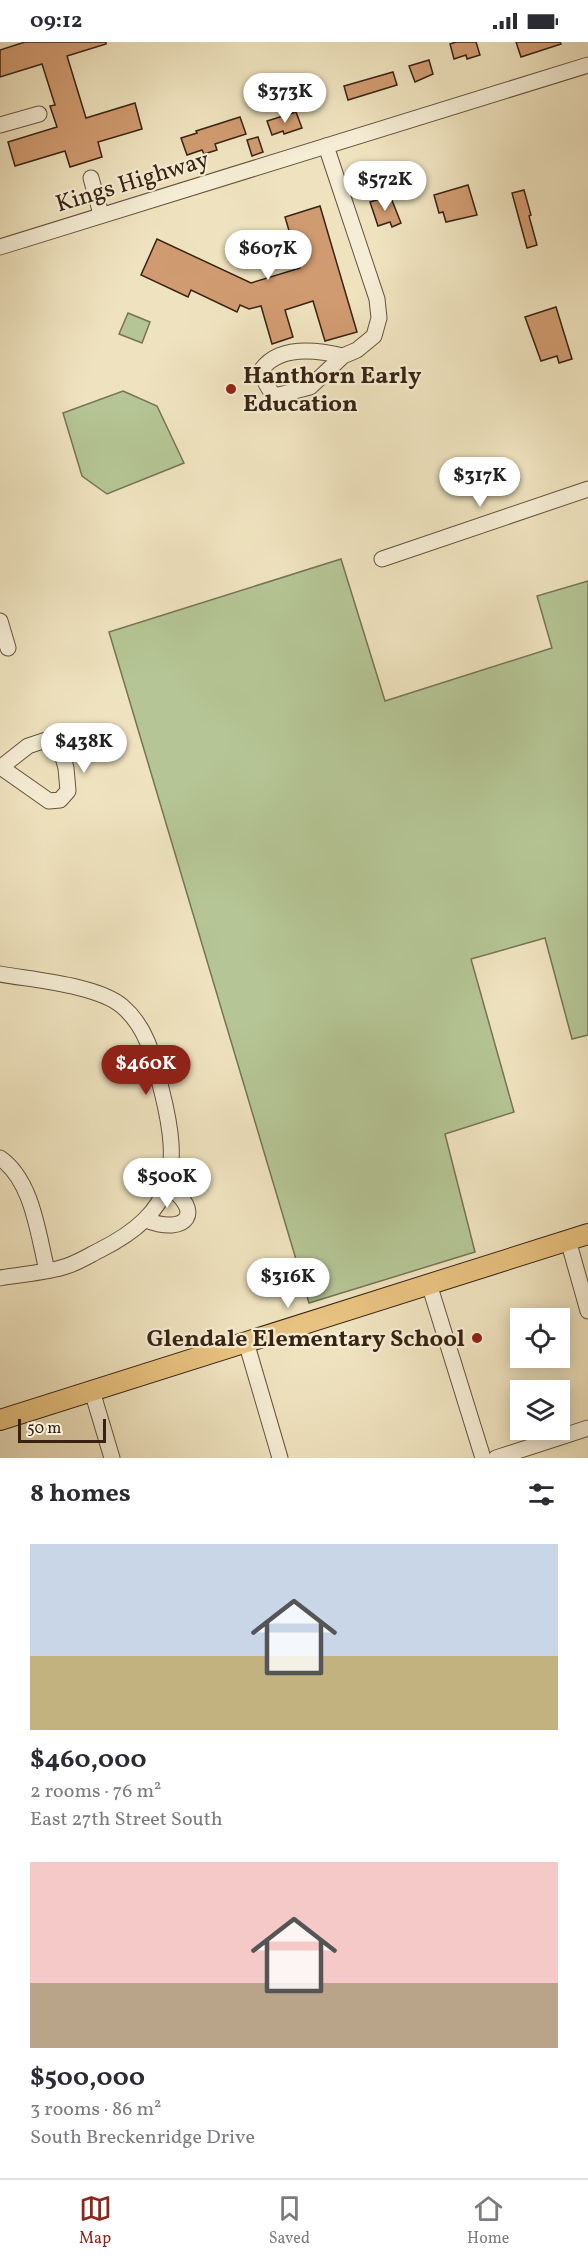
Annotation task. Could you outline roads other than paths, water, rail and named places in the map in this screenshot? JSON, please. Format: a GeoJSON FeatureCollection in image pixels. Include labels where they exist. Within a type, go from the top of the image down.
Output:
{"type":"FeatureCollection","features":[{"type":"Feature","properties":{"kind":"main road"},"geometry":{"type":"LineString","coordinates":[[0,1420],[588,1234]]}},
{"type":"Feature","properties":{"kind":"street","name":"Kings Highway"},"geometry":{"type":"LineString","coordinates":[[0,247],[588,65]]}},
{"type":"Feature","properties":{"kind":"street"},"geometry":{"type":"LineString","coordinates":[[0,125],[39,114]]}},
{"type":"Feature","properties":{"kind":"street"},"geometry":{"type":"LineString","coordinates":[[326,146],[377,299],[379,318],[374,336],[357,350],[344,356],[310,387],[275,396],[264,380],[262,369],[269,360],[278,357],[305,350],[344,356]]}},
{"type":"Feature","properties":{"kind":"street"},"geometry":{"type":"LineString","coordinates":[[91,178],[101,214]]}},
{"type":"Feature","properties":{"kind":"street"},"geometry":{"type":"LineString","coordinates":[[382,559],[588,489]]}},
{"type":"Feature","properties":{"kind":"street"},"geometry":{"type":"LineString","coordinates":[[0,621],[8,648]]}},
{"type":"Feature","properties":{"kind":"street"},"geometry":{"type":"LineString","coordinates":[[49,740],[60,747],[66,768],[68,791],[60,800],[49,801],[1,768],[28,746],[49,740]]}},
{"type":"Feature","properties":{"kind":"street"},"geometry":{"type":"LineString","coordinates":[[0,974],[65,985],[100,994],[122,1005],[140,1025],[152,1051],[171,1126],[172,1148],[167,1186],[158,1206],[146,1220],[122,1239],[68,1266],[0,1278]]}},
{"type":"Feature","properties":{"kind":"street"},"geometry":{"type":"LineString","coordinates":[[0,1158],[7,1163],[20,1180],[29,1200],[47,1270]]}},
{"type":"Feature","properties":{"kind":"street"},"geometry":{"type":"LineString","coordinates":[[146,1220],[174,1226],[187,1220],[189,1214],[185,1204],[178,1193],[167,1186]]}},
{"type":"Feature","properties":{"kind":"street"},"geometry":{"type":"LineString","coordinates":[[568,1240],[588,1311]]}},
{"type":"Feature","properties":{"kind":"street"},"geometry":{"type":"LineString","coordinates":[[429,1284],[483,1458]]}},
{"type":"Feature","properties":{"kind":"street"},"geometry":{"type":"LineString","coordinates":[[246,1342],[280,1458]]}},
{"type":"Feature","properties":{"kind":"street"},"geometry":{"type":"LineString","coordinates":[[92,1391],[112,1458]]}},
{"type":"Feature","properties":{"kind":"street"},"geometry":{"type":"LineString","coordinates":[[496,1458],[588,1428]]}},
{"type":"Feature","properties":{"kind":"place","name":"Hanthorn Early Education"},"geometry":{"type":"Point","coordinates":[231,389]}},
{"type":"Feature","properties":{"kind":"place","name":"Glendale Elementary School"},"geometry":{"type":"Point","coordinates":[477,1338]}}]}
